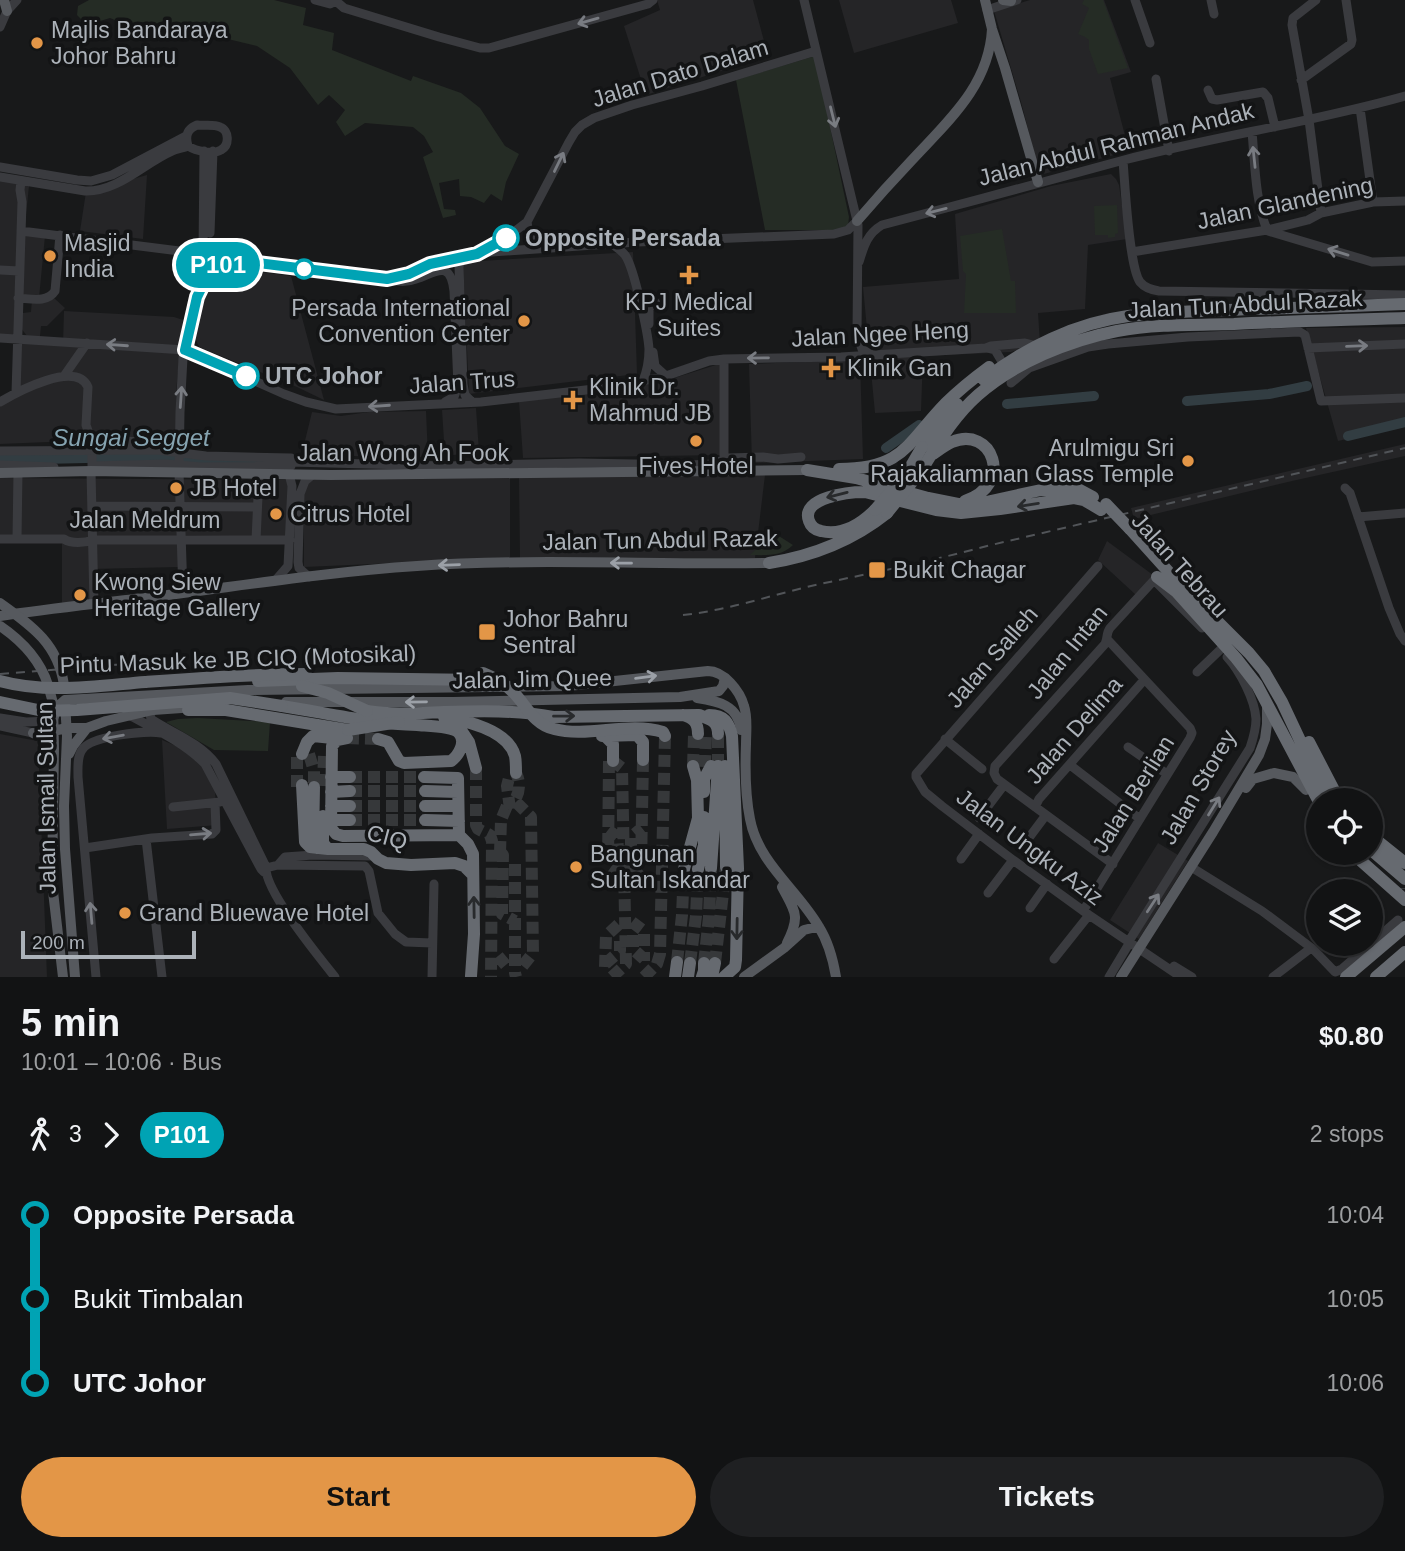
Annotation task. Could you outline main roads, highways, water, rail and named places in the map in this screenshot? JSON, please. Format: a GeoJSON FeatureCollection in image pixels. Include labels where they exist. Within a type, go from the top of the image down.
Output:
{"type":"FeatureCollection","features":[{"type":"Feature","properties":{"kind":"highway","name":"Jalan Tun Abdul Razak"},"geometry":{"type":"LineString","coordinates":[[769,563],[799,558],[844,542],[858,534],[920,471],[937,426],[973,390],[1000,367],[1037,346],[1077,329],[1129,316],[1405,304]]}},
{"type":"Feature","properties":{"kind":"highway","name":"Jalan Tun Abdul Razak"},"geometry":{"type":"LineString","coordinates":[[881,511],[907,473],[939,441],[960,412],[988,387],[1038,357],[1079,341],[1119,330],[1161,327],[1189,331],[1405,318]]}},
{"type":"Feature","properties":{"kind":"highway"},"geometry":{"type":"LineString","coordinates":[[883,497],[874,490],[870,481],[884,463],[910,445],[962,388],[1001,360],[1037,346]]}},
{"type":"Feature","properties":{"kind":"highway"},"geometry":{"type":"LineString","coordinates":[[926,452],[963,439],[983,445],[989,452],[994,470],[987,488],[978,496],[955,503]]}},
{"type":"Feature","properties":{"kind":"highway"},"geometry":{"type":"LineString","coordinates":[[807,470],[857,469],[884,463]]}},
{"type":"Feature","properties":{"kind":"highway","name":"Jalan Tebrau"},"geometry":{"type":"LineString","coordinates":[[807,470],[870,481],[920,496],[970,505],[1041,490],[1078,489],[1104,507],[1126,530],[1191,601],[1236,658],[1257,685],[1312,788]]}},
{"type":"Feature","properties":{"kind":"highway","name":"Jalan Tebrau"},"geometry":{"type":"LineString","coordinates":[[881,511],[836,533],[816,529],[809,523],[808,512],[814,505],[830,496],[854,492],[949,512],[971,513],[1074,498],[1104,507]]}},
{"type":"Feature","properties":{"kind":"highway","name":"Jalan Tebrau"},"geometry":{"type":"LineString","coordinates":[[1126,530],[1178,593],[1191,601],[1250,653],[1264,671],[1282,702],[1322,788]]}},
{"type":"Feature","properties":{"kind":"highway"},"geometry":{"type":"LineString","coordinates":[[1155,578],[1178,593]]}},
{"type":"Feature","properties":{"kind":"highway","name":"Pintu Masuk ke JB CIQ (Motosikal)"},"geometry":{"type":"LineString","coordinates":[[0,681],[53,688],[266,674],[483,673],[495,677],[515,694],[534,718],[552,729],[637,729],[663,732],[665,736]]}},
{"type":"Feature","properties":{"kind":"highway"},"geometry":{"type":"LineString","coordinates":[[0,689],[32,695],[69,695],[338,678],[480,680],[501,690],[528,721],[550,735],[638,735],[643,742],[640,760]]}},
{"type":"Feature","properties":{"kind":"highway"},"geometry":{"type":"LineString","coordinates":[[258,681],[302,686],[328,693],[367,711],[386,714],[472,711],[533,713],[553,717],[718,715],[729,724],[732,736],[738,868],[736,960],[735,967],[724,977]]}},
{"type":"Feature","properties":{"kind":"highway"},"geometry":{"type":"LineString","coordinates":[[0,702],[43,711],[230,698],[392,724],[453,730],[461,735],[460,751],[451,761],[404,763],[399,761],[388,742],[378,739]]}},
{"type":"Feature","properties":{"kind":"highway"},"geometry":{"type":"LineString","coordinates":[[190,701],[346,724],[393,717],[433,715],[463,721],[483,727],[510,746],[515,755],[513,773]]}},
{"type":"Feature","properties":{"kind":"highway"},"geometry":{"type":"LineString","coordinates":[[1282,702],[1298,720],[1332,788]]}},
{"type":"Feature","properties":{"kind":"highway"},"geometry":{"type":"LineString","coordinates":[[0,710],[63,717],[226,710],[348,730],[399,722],[425,722],[458,728],[466,736],[472,749],[475,766]]}},
{"type":"Feature","properties":{"kind":"highway"},"geometry":{"type":"LineString","coordinates":[[692,715],[710,719],[718,728],[709,734],[691,723],[692,715]]}},
{"type":"Feature","properties":{"kind":"highway"},"geometry":{"type":"LineString","coordinates":[[604,736],[609,744],[611,761]]}},
{"type":"Feature","properties":{"kind":"highway"},"geometry":{"type":"LineString","coordinates":[[324,753],[326,742],[331,738]]}},
{"type":"Feature","properties":{"kind":"highway"},"geometry":{"type":"LineString","coordinates":[[303,755],[307,741],[331,738],[336,741],[316,786],[305,842],[310,847],[321,849],[323,843],[316,786]]}},
{"type":"Feature","properties":{"kind":"highway"},"geometry":{"type":"LineString","coordinates":[[1298,763],[1306,790]]}},
{"type":"Feature","properties":{"kind":"highway"},"geometry":{"type":"LineString","coordinates":[[707,771],[726,867]]}},
{"type":"Feature","properties":{"kind":"highway"},"geometry":{"type":"LineString","coordinates":[[705,868],[707,771]]}},
{"type":"Feature","properties":{"kind":"highway"},"geometry":{"type":"LineString","coordinates":[[684,869],[707,771]]}},
{"type":"Feature","properties":{"kind":"highway"},"geometry":{"type":"LineString","coordinates":[[316,786],[350,777]]}},
{"type":"Feature","properties":{"kind":"highway"},"geometry":{"type":"LineString","coordinates":[[424,777],[458,778],[459,835],[473,854],[472,976]]}},
{"type":"Feature","properties":{"kind":"highway"},"geometry":{"type":"LineString","coordinates":[[316,786],[350,791]]}},
{"type":"Feature","properties":{"kind":"highway"},"geometry":{"type":"LineString","coordinates":[[316,786],[331,806],[331,820]]}},
{"type":"Feature","properties":{"kind":"highway"},"geometry":{"type":"LineString","coordinates":[[425,791],[458,792]]}},
{"type":"Feature","properties":{"kind":"highway","name":"CIQ"},"geometry":{"type":"LineString","coordinates":[[331,806],[350,806]]}},
{"type":"Feature","properties":{"kind":"highway","name":"CIQ"},"geometry":{"type":"LineString","coordinates":[[425,806],[458,806]]}},
{"type":"Feature","properties":{"kind":"highway","name":"CIQ"},"geometry":{"type":"LineString","coordinates":[[350,820],[331,820],[333,832],[343,836],[459,835]]}},
{"type":"Feature","properties":{"kind":"highway","name":"CIQ"},"geometry":{"type":"LineString","coordinates":[[425,820],[459,821]]}},
{"type":"Feature","properties":{"kind":"highway"},"geometry":{"type":"LineString","coordinates":[[1383,845],[1405,863]]}},
{"type":"Feature","properties":{"kind":"highway","name":"CIQ"},"geometry":{"type":"LineString","coordinates":[[321,849],[364,849],[382,862],[388,863],[456,863],[464,866],[473,876]]}},
{"type":"Feature","properties":{"kind":"highway"},"geometry":{"type":"LineString","coordinates":[[1383,860],[1405,878]]}},
{"type":"Feature","properties":{"kind":"highway"},"geometry":{"type":"LineString","coordinates":[[1369,865],[1405,898]]}},
{"type":"Feature","properties":{"kind":"highway"},"geometry":{"type":"LineString","coordinates":[[1346,977],[1402,928]]}},
{"type":"Feature","properties":{"kind":"highway"},"geometry":{"type":"LineString","coordinates":[[1358,977],[1402,928]]}},
{"type":"Feature","properties":{"kind":"highway"},"geometry":{"type":"LineString","coordinates":[[1376,977],[1405,952]]}},
{"type":"Feature","properties":{"kind":"highway"},"geometry":{"type":"LineString","coordinates":[[1386,977],[1405,961]]}},
{"type":"Feature","properties":{"kind":"highway"},"geometry":{"type":"LineString","coordinates":[[675,977],[683,963],[688,977]]}},
{"type":"Feature","properties":{"kind":"highway"},"geometry":{"type":"LineString","coordinates":[[702,977],[709,963],[712,977]]}},
{"type":"Feature","properties":{"kind":"main road"},"geometry":{"type":"LineString","coordinates":[[986,5],[1038,183]]}},
{"type":"Feature","properties":{"kind":"main road"},"geometry":{"type":"LineString","coordinates":[[857,221],[958,110],[973,89],[988,58],[992,29]]}},
{"type":"Feature","properties":{"kind":"main road"},"geometry":{"type":"LineString","coordinates":[[988,58],[993,56],[1002,59]]}},
{"type":"Feature","properties":{"kind":"main road","name":"Jalan Wong Ah Fook"},"geometry":{"type":"LineString","coordinates":[[0,472],[18,472],[92,457],[259,475],[478,474],[725,466],[807,470]]}},
{"type":"Feature","properties":{"kind":"main road","name":"Jalan Tun Abdul Razak"},"geometry":{"type":"LineString","coordinates":[[0,616],[418,566],[483,563],[769,563]]}},
{"type":"Feature","properties":{"kind":"main road","name":"Jalan Ismail Sultan"},"geometry":{"type":"LineString","coordinates":[[0,603],[36,630],[50,646],[60,665],[65,691],[67,728],[64,806],[68,976]]}},
{"type":"Feature","properties":{"kind":"main road","name":"Jalan Ismail Sultan"},"geometry":{"type":"LineString","coordinates":[[0,626],[15,636],[41,667],[52,703],[52,883],[68,976]]}},
{"type":"Feature","properties":{"kind":"main road","name":"Jalan Jim Quee"},"geometry":{"type":"LineString","coordinates":[[53,726],[87,728],[129,715],[248,690],[568,686],[710,671],[718,672],[724,678]]}},
{"type":"Feature","properties":{"kind":"main road"},"geometry":{"type":"LineString","coordinates":[[680,697],[719,691],[724,678]]}},
{"type":"Feature","properties":{"kind":"main road"},"geometry":{"type":"LineString","coordinates":[[724,678],[738,693],[745,707],[747,792],[756,840],[825,947],[831,977]]}},
{"type":"Feature","properties":{"kind":"main road"},"geometry":{"type":"LineString","coordinates":[[53,726],[56,708],[65,691]]}},
{"type":"Feature","properties":{"kind":"main road","name":"Jalan Jim Quee"},"geometry":{"type":"LineString","coordinates":[[65,691],[80,699],[248,703],[680,697]]}},
{"type":"Feature","properties":{"kind":"main road"},"geometry":{"type":"LineString","coordinates":[[680,697],[718,702],[732,710],[739,719],[741,790],[756,848],[810,923],[818,925],[833,956],[836,977]]}},
{"type":"Feature","properties":{"kind":"main road"},"geometry":{"type":"LineString","coordinates":[[106,698],[96,711],[97,715],[106,721]]}},
{"type":"Feature","properties":{"kind":"main road","name":"Jalan Storey"},"geometry":{"type":"LineString","coordinates":[[1124,977],[1137,946],[1194,866],[1259,755],[1265,739],[1266,703]]}},
{"type":"Feature","properties":{"kind":"main road"},"geometry":{"type":"LineString","coordinates":[[732,710],[737,704],[745,707]]}},
{"type":"Feature","properties":{"kind":"main road"},"geometry":{"type":"LineString","coordinates":[[33,727],[54,748]]}},
{"type":"Feature","properties":{"kind":"main road"},"geometry":{"type":"LineString","coordinates":[[66,758],[87,728]]}},
{"type":"Feature","properties":{"kind":"main road","name":"Jalan Storey"},"geometry":{"type":"LineString","coordinates":[[1137,946],[1253,779],[1273,773],[1284,774],[1296,780],[1306,790]]}},
{"type":"Feature","properties":{"kind":"main road"},"geometry":{"type":"LineString","coordinates":[[781,885],[796,918],[784,948]]}},
{"type":"Feature","properties":{"kind":"main road"},"geometry":{"type":"LineString","coordinates":[[744,977],[784,948],[810,923]]}},
{"type":"Feature","properties":{"kind":"waterway","name":"Sungai Segget"},"geometry":{"type":"LineString","coordinates":[[1187,401],[1269,394],[1307,386]]}},
{"type":"Feature","properties":{"kind":"waterway","name":"Sungai Segget"},"geometry":{"type":"LineString","coordinates":[[1007,404],[1094,396]]}},
{"type":"Feature","properties":{"kind":"waterway","name":"Sungai Segget"},"geometry":{"type":"LineString","coordinates":[[1348,436],[1405,422]]}},
{"type":"Feature","properties":{"kind":"waterway","name":"Sungai Segget"},"geometry":{"type":"LineString","coordinates":[[886,448],[919,425]]}},
{"type":"Feature","properties":{"kind":"waterway","name":"Sungai Segget"},"geometry":{"type":"LineString","coordinates":[[0,460],[172,456],[203,462],[262,462]]}},
{"type":"Feature","properties":{"kind":"tunnel"},"geometry":{"type":"LineString","coordinates":[[705,767],[706,734]]}},
{"type":"Feature","properties":{"kind":"tunnel"},"geometry":{"type":"LineString","coordinates":[[718,734],[718,766]]}},
{"type":"Feature","properties":{"kind":"tunnel"},"geometry":{"type":"LineString","coordinates":[[693,766],[694,735]]}},
{"type":"Feature","properties":{"kind":"tunnel"},"geometry":{"type":"LineString","coordinates":[[644,977],[657,964],[660,954],[665,736]]}},
{"type":"Feature","properties":{"kind":"tunnel"},"geometry":{"type":"LineString","coordinates":[[347,738],[378,739]]}},
{"type":"Feature","properties":{"kind":"tunnel"},"geometry":{"type":"LineString","coordinates":[[323,786],[324,753]]}},
{"type":"Feature","properties":{"kind":"tunnel"},"geometry":{"type":"LineString","coordinates":[[309,754],[314,771],[314,787]]}},
{"type":"Feature","properties":{"kind":"tunnel"},"geometry":{"type":"LineString","coordinates":[[297,756],[297,787]]}},
{"type":"Feature","properties":{"kind":"tunnel"},"geometry":{"type":"LineString","coordinates":[[631,875],[641,867],[643,760]]}},
{"type":"Feature","properties":{"kind":"tunnel"},"geometry":{"type":"LineString","coordinates":[[609,761],[608,866],[618,873]]}},
{"type":"Feature","properties":{"kind":"tunnel"},"geometry":{"type":"LineString","coordinates":[[612,977],[626,964],[622,768],[613,761]]}},
{"type":"Feature","properties":{"kind":"tunnel"},"geometry":{"type":"LineString","coordinates":[[476,768],[476,825],[490,835],[492,841],[491,977]]}},
{"type":"Feature","properties":{"kind":"tunnel"},"geometry":{"type":"LineString","coordinates":[[516,773],[519,786],[516,798]]}},
{"type":"Feature","properties":{"kind":"tunnel"},"geometry":{"type":"LineString","coordinates":[[510,774],[507,786],[510,809]]}},
{"type":"Feature","properties":{"kind":"tunnel"},"geometry":{"type":"LineString","coordinates":[[350,777],[424,777]]}},
{"type":"Feature","properties":{"kind":"tunnel"},"geometry":{"type":"LineString","coordinates":[[350,791],[425,791]]}},
{"type":"Feature","properties":{"kind":"tunnel"},"geometry":{"type":"LineString","coordinates":[[500,853],[501,820],[509,801]]}},
{"type":"Feature","properties":{"kind":"tunnel"},"geometry":{"type":"LineString","coordinates":[[516,802],[531,817],[533,953],[521,968]]}},
{"type":"Feature","properties":{"kind":"tunnel"},"geometry":{"type":"LineString","coordinates":[[350,806],[425,806]]}},
{"type":"Feature","properties":{"kind":"tunnel"},"geometry":{"type":"LineString","coordinates":[[350,820],[425,820]]}},
{"type":"Feature","properties":{"kind":"tunnel"},"geometry":{"type":"LineString","coordinates":[[631,850],[631,837],[642,828]]}},
{"type":"Feature","properties":{"kind":"tunnel"},"geometry":{"type":"LineString","coordinates":[[608,830],[617,837],[618,850]]}},
{"type":"Feature","properties":{"kind":"tunnel"},"geometry":{"type":"LineString","coordinates":[[500,851],[503,855],[502,914],[515,921]]}},
{"type":"Feature","properties":{"kind":"tunnel"},"geometry":{"type":"LineString","coordinates":[[515,864],[516,977]]}},
{"type":"Feature","properties":{"kind":"tunnel"},"geometry":{"type":"LineString","coordinates":[[715,963],[726,867]]}},
{"type":"Feature","properties":{"kind":"tunnel"},"geometry":{"type":"LineString","coordinates":[[704,963],[711,868]]}},
{"type":"Feature","properties":{"kind":"tunnel"},"geometry":{"type":"LineString","coordinates":[[677,962],[684,869]]}},
{"type":"Feature","properties":{"kind":"tunnel"},"geometry":{"type":"LineString","coordinates":[[690,963],[698,869]]}},
{"type":"Feature","properties":{"kind":"tunnel"},"geometry":{"type":"LineString","coordinates":[[632,922],[644,931],[644,961]]}},
{"type":"Feature","properties":{"kind":"tunnel"},"geometry":{"type":"LineString","coordinates":[[605,967],[606,936],[619,924]]}},
{"type":"Feature","properties":{"kind":"tunnel"},"geometry":{"type":"LineString","coordinates":[[633,935],[633,949],[644,959]]}},
{"type":"Feature","properties":{"kind":"tunnel"},"geometry":{"type":"LineString","coordinates":[[605,964],[620,951],[620,941]]}},
{"type":"Feature","properties":{"kind":"tunnel"},"geometry":{"type":"LineString","coordinates":[[498,956],[508,968]]}},
{"type":"Feature","properties":{"kind":"railway"},"geometry":{"type":"LineString","coordinates":[[683,615],[735,606],[1405,448]]}},
{"type":"Feature","properties":{"kind":"railway"},"geometry":{"type":"LineString","coordinates":[[0,674],[138,663]]}},
{"type":"Feature","properties":{"kind":"place","name":"Majlis Bandaraya Johor Bahru"},"geometry":{"type":"Point","coordinates":[37,43]}},
{"type":"Feature","properties":{"kind":"place","name":"Opposite Persada"},"geometry":{"type":"Point","coordinates":[506,238]}},
{"type":"Feature","properties":{"kind":"place","name":"Masjid India"},"geometry":{"type":"Point","coordinates":[50,256]}},
{"type":"Feature","properties":{"kind":"place","name":"KPJ Medical Suites"},"geometry":{"type":"Point","coordinates":[689,275]}},
{"type":"Feature","properties":{"kind":"place","name":"Persada International Convention Center"},"geometry":{"type":"Point","coordinates":[524,321]}},
{"type":"Feature","properties":{"kind":"place","name":"Klinik Gan"},"geometry":{"type":"Point","coordinates":[831,368]}},
{"type":"Feature","properties":{"kind":"place","name":"UTC Johor"},"geometry":{"type":"Point","coordinates":[246,376]}},
{"type":"Feature","properties":{"kind":"place","name":"Klinik Dr. Mahmud JB"},"geometry":{"type":"Point","coordinates":[573,400]}},
{"type":"Feature","properties":{"kind":"place","name":"Fives Hotel"},"geometry":{"type":"Point","coordinates":[696,441]}},
{"type":"Feature","properties":{"kind":"place","name":"Arulmigu Sri Rajakaliamman Glass Temple"},"geometry":{"type":"Point","coordinates":[1188,461]}},
{"type":"Feature","properties":{"kind":"place","name":"JB Hotel"},"geometry":{"type":"Point","coordinates":[176,488]}},
{"type":"Feature","properties":{"kind":"place","name":"Citrus Hotel"},"geometry":{"type":"Point","coordinates":[276,514]}},
{"type":"Feature","properties":{"kind":"place","name":"Bukit Chagar"},"geometry":{"type":"Point","coordinates":[877,570]}},
{"type":"Feature","properties":{"kind":"place","name":"Kwong Siew Heritage Gallery"},"geometry":{"type":"Point","coordinates":[80,595]}},
{"type":"Feature","properties":{"kind":"place","name":"Johor Bahru Sentral"},"geometry":{"type":"Point","coordinates":[487,632]}},
{"type":"Feature","properties":{"kind":"place","name":"Bangunan Sultan Iskandar"},"geometry":{"type":"Point","coordinates":[576,867]}},
{"type":"Feature","properties":{"kind":"place","name":"Grand Bluewave Hotel"},"geometry":{"type":"Point","coordinates":[125,913]}}]}
